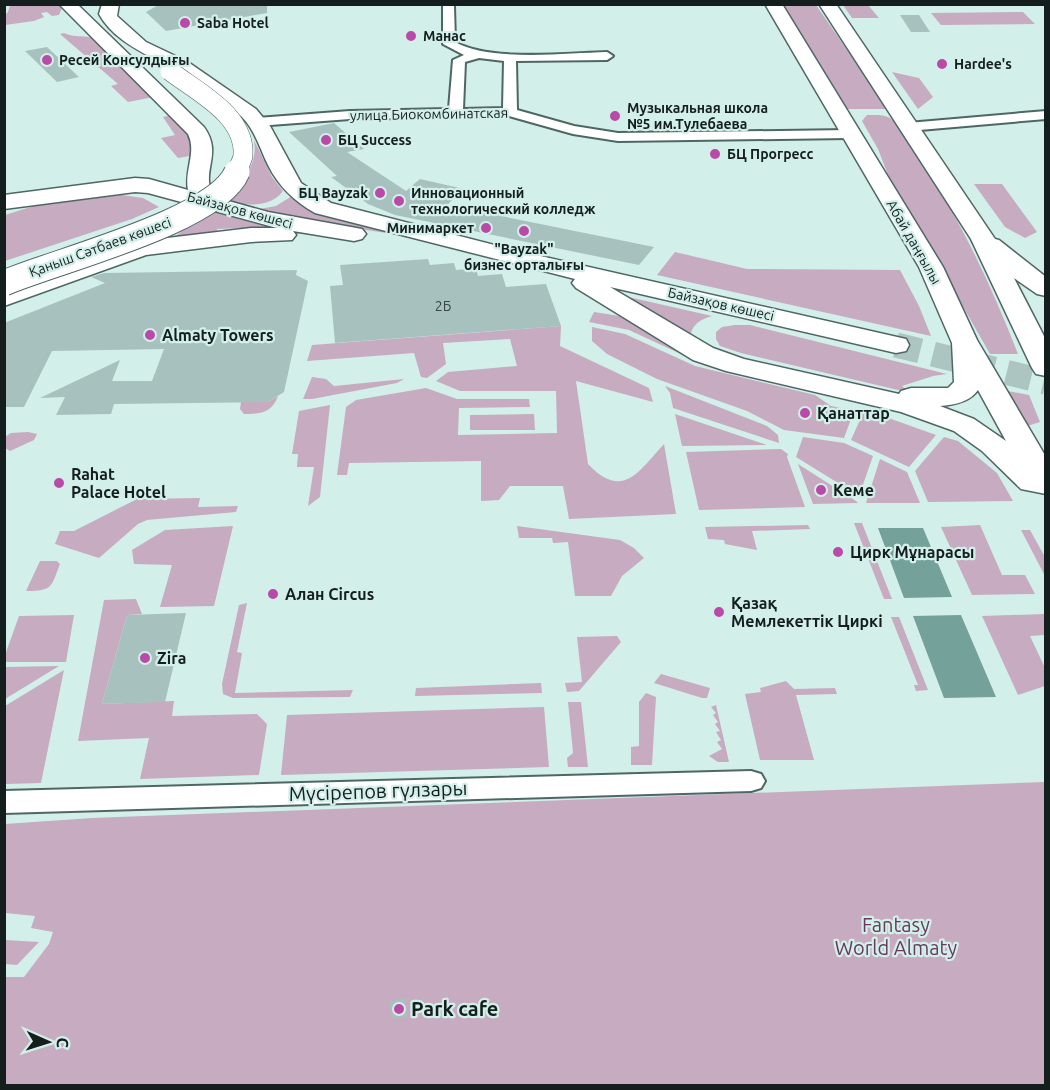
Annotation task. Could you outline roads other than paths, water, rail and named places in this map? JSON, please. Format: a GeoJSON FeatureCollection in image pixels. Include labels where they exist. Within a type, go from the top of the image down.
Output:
{"type":"FeatureCollection","features":[{"type":"Feature","properties":{"kind":"main road"},"geometry":{"type":"LineString","coordinates":[[67,4],[190,123],[202,139],[205,150],[196,183],[210,203],[266,204],[280,199],[287,193],[290,186],[257,122],[238,104],[181,66],[142,46]]}},
{"type":"Feature","properties":{"kind":"main road","name":"Қаныш Сәтбаев көшесі"},"geometry":{"type":"LineString","coordinates":[[4,269],[157,215],[184,201],[214,176],[222,160],[222,141],[219,133],[162,72],[142,46],[110,19],[107,14],[111,4]]}},
{"type":"Feature","properties":{"kind":"main road","name":"Абай даңғылы"},"geometry":{"type":"LineString","coordinates":[[773,4],[931,267],[964,340],[1046,485]]}},
{"type":"Feature","properties":{"kind":"main road"},"geometry":{"type":"LineString","coordinates":[[827,4],[983,239],[1046,368]]}},
{"type":"Feature","properties":{"kind":"main road","name":"Қаныш Сәтбаев көшесі"},"geometry":{"type":"LineString","coordinates":[[4,283],[174,221],[204,204],[236,174],[243,156],[243,145],[235,125],[224,113],[162,72],[116,50]]}},
{"type":"Feature","properties":{"kind":"main road"},"geometry":{"type":"LineString","coordinates":[[872,172],[868,149],[853,116],[868,112],[891,114],[908,127]]}},
{"type":"Feature","properties":{"kind":"main road","name":"Байзақов көшесі"},"geometry":{"type":"LineString","coordinates":[[4,202],[140,185],[156,187],[266,219],[383,239],[511,257]]}},
{"type":"Feature","properties":{"kind":"main road","name":"Байзақов көшесі"},"geometry":{"type":"LineString","coordinates":[[290,186],[312,203],[338,213],[557,268],[896,345]]}},
{"type":"Feature","properties":{"kind":"main road"},"geometry":{"type":"LineString","coordinates":[[4,210],[35,202],[124,192],[147,194],[164,203],[175,215],[176,222],[176,227],[166,237],[142,248],[48,280],[4,298]]}},
{"type":"Feature","properties":{"kind":"main road"},"geometry":{"type":"LineString","coordinates":[[142,248],[250,235],[383,239]]}},
{"type":"Feature","properties":{"kind":"main road"},"geometry":{"type":"LineString","coordinates":[[983,239],[1046,289]]}},
{"type":"Feature","properties":{"kind":"main road"},"geometry":{"type":"LineString","coordinates":[[557,268],[703,354],[736,365],[910,405],[964,425],[993,445],[1046,496]]}},
{"type":"Feature","properties":{"kind":"main road"},"geometry":{"type":"LineString","coordinates":[[779,317],[717,321],[703,326],[700,336],[707,344],[731,355],[907,396],[938,399],[954,396],[964,391],[968,381],[964,340]]}},
{"type":"Feature","properties":{"kind":"street"},"geometry":{"type":"LineString","coordinates":[[448,6],[449,44],[456,50],[477,55],[607,56]]}},
{"type":"Feature","properties":{"kind":"street"},"geometry":{"type":"LineString","coordinates":[[456,113],[459,60],[477,55]]}},
{"type":"Feature","properties":{"kind":"street"},"geometry":{"type":"LineString","coordinates":[[510,56],[510,112]]}},
{"type":"Feature","properties":{"kind":"street","name":"улица Биокомбинатская"},"geometry":{"type":"LineString","coordinates":[[257,122],[350,115],[510,112],[573,130],[618,137],[849,134]]}},
{"type":"Feature","properties":{"kind":"street"},"geometry":{"type":"LineString","coordinates":[[908,127],[1046,115]]}},
{"type":"Feature","properties":{"kind":"street","name":"Мүсірепов гүлзары"},"geometry":{"type":"LineString","coordinates":[[4,802],[751,781]]}},
{"type":"Feature","properties":{"kind":"tunnel"},"geometry":{"type":"LineString","coordinates":[[896,345],[1046,382]]}},
{"type":"Feature","properties":{"kind":"place","name":"Saba Hotel"},"geometry":{"type":"Point","coordinates":[185,23]}},
{"type":"Feature","properties":{"kind":"place","name":"Манас"},"geometry":{"type":"Point","coordinates":[411,36]}},
{"type":"Feature","properties":{"kind":"place","name":"Ресей Консулдығы"},"geometry":{"type":"Point","coordinates":[47,60]}},
{"type":"Feature","properties":{"kind":"place","name":"Hardee's"},"geometry":{"type":"Point","coordinates":[942,64]}},
{"type":"Feature","properties":{"kind":"place","name":"Музыкальная школа №5 им.Тулебаева"},"geometry":{"type":"Point","coordinates":[615,116]}},
{"type":"Feature","properties":{"kind":"place","name":"БЦ Success"},"geometry":{"type":"Point","coordinates":[326,140]}},
{"type":"Feature","properties":{"kind":"place","name":"БЦ Прогресс"},"geometry":{"type":"Point","coordinates":[715,154]}},
{"type":"Feature","properties":{"kind":"place","name":"БЦ Bayzak"},"geometry":{"type":"Point","coordinates":[380,193]}},
{"type":"Feature","properties":{"kind":"place","name":"Инновационный технологический колледж"},"geometry":{"type":"Point","coordinates":[399,201]}},
{"type":"Feature","properties":{"kind":"place","name":"Минимаркет"},"geometry":{"type":"Point","coordinates":[486,228]}},
{"type":"Feature","properties":{"kind":"place","name":"\"Bayzak\" бизнес орталығы"},"geometry":{"type":"Point","coordinates":[524,231]}},
{"type":"Feature","properties":{"kind":"place","name":"Almaty Towers"},"geometry":{"type":"Point","coordinates":[150,335]}},
{"type":"Feature","properties":{"kind":"place","name":"Қанаттар"},"geometry":{"type":"Point","coordinates":[805,413]}},
{"type":"Feature","properties":{"kind":"place","name":"Rahat Palace Hotel"},"geometry":{"type":"Point","coordinates":[59,483]}},
{"type":"Feature","properties":{"kind":"place","name":"Кеме"},"geometry":{"type":"Point","coordinates":[821,490]}},
{"type":"Feature","properties":{"kind":"place","name":"Цирк Мұнарасы"},"geometry":{"type":"Point","coordinates":[838,552]}},
{"type":"Feature","properties":{"kind":"place","name":"Алан Circus"},"geometry":{"type":"Point","coordinates":[273,594]}},
{"type":"Feature","properties":{"kind":"place","name":"Қазақ Мемлекеттік Циркі"},"geometry":{"type":"Point","coordinates":[719,612]}},
{"type":"Feature","properties":{"kind":"place","name":"Zira"},"geometry":{"type":"Point","coordinates":[145,658]}},
{"type":"Feature","properties":{"kind":"place","name":"Park cafe"},"geometry":{"type":"Point","coordinates":[399,1009]}},
{"type":"Feature","properties":{"kind":"park label","name":"Fantasy World Almaty"},"geometry":{"type":"Point","coordinates":[896,936]}}]}
